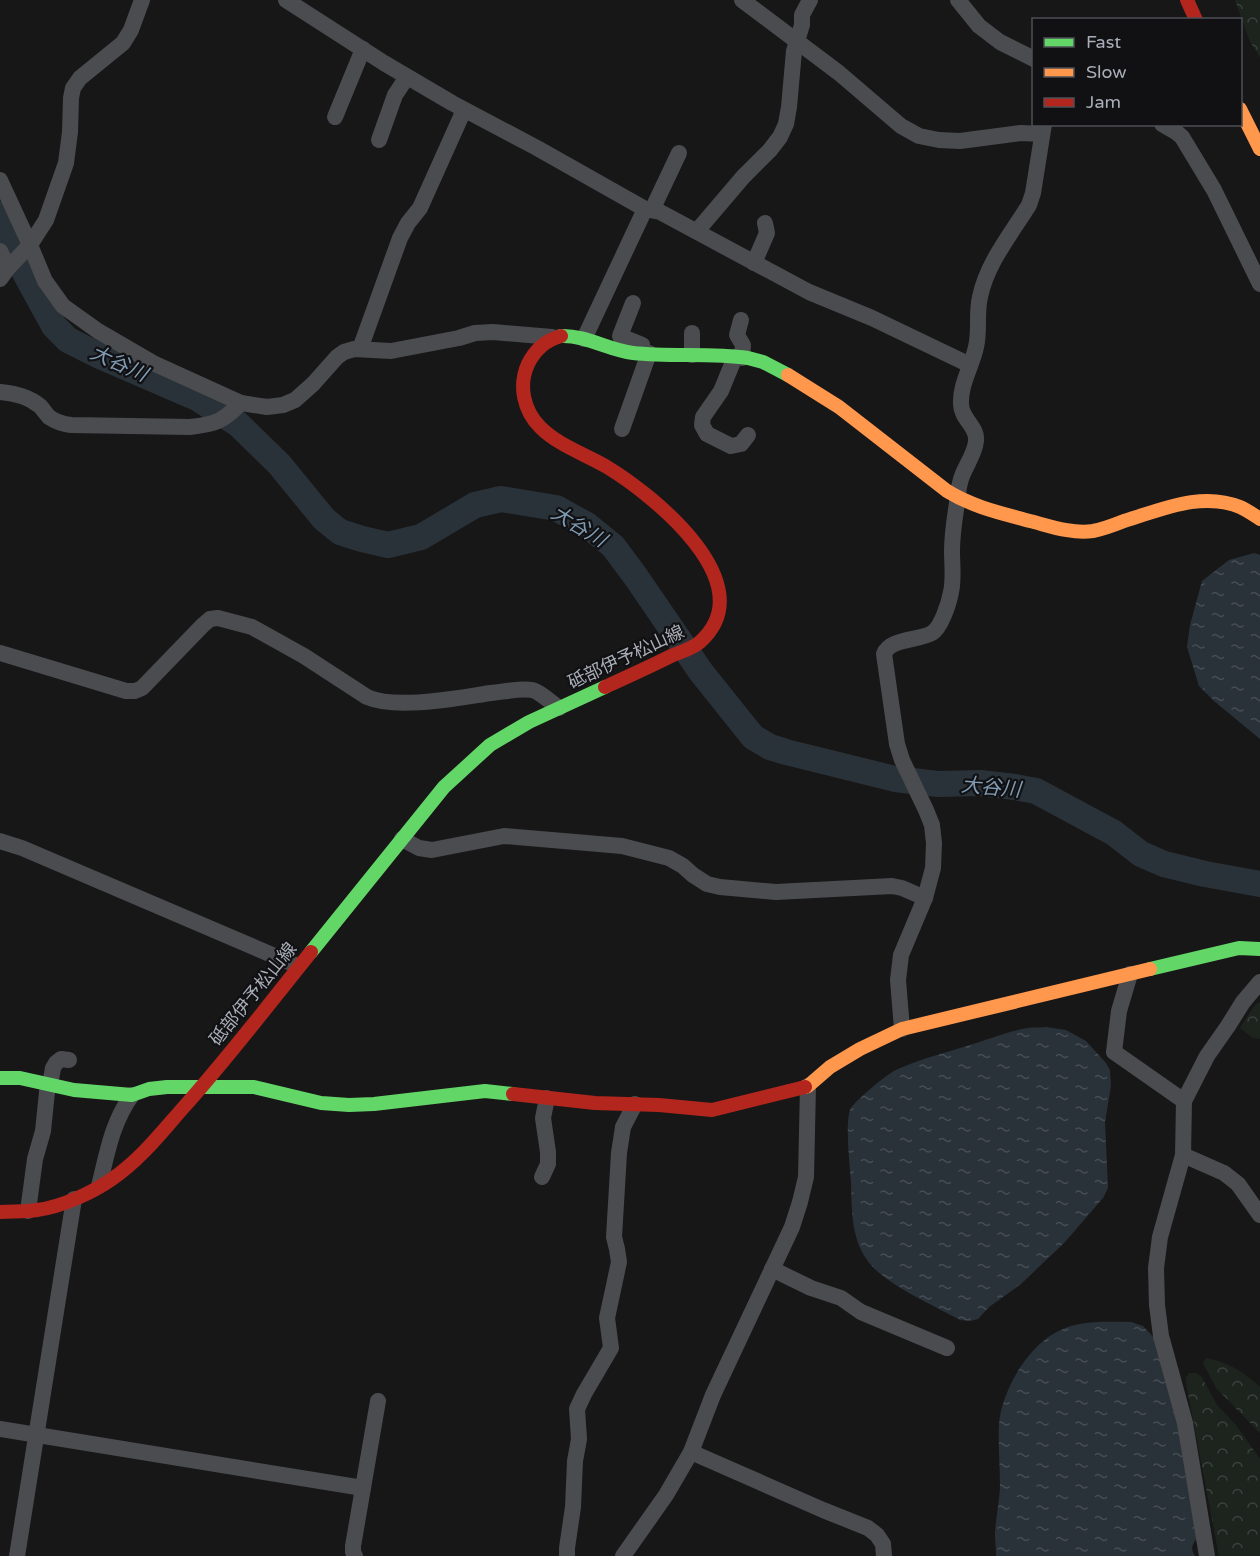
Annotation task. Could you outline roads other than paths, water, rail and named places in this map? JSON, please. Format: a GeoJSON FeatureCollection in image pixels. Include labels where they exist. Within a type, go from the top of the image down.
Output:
{"type":"FeatureCollection","features":[{"type":"Feature","properties":{"kind":"main road"},"geometry":{"type":"LineString","coordinates":[[1187,0],[1195,18]]}},
{"type":"Feature","properties":{"kind":"main road"},"geometry":{"type":"LineString","coordinates":[[1242,113],[1260,149]]}},
{"type":"Feature","properties":{"kind":"main road"},"geometry":{"type":"LineString","coordinates":[[552,338],[563,335],[585,339],[617,350],[738,357],[770,365],[826,398],[957,497],[993,511],[1050,526],[1076,531],[1092,531],[1201,500],[1221,501],[1240,507],[1260,519]]}},
{"type":"Feature","properties":{"kind":"main road","name":"砥部伊予松山線"},"geometry":{"type":"LineString","coordinates":[[0,1212],[28,1211],[74,1199],[127,1168],[146,1151],[201,1088],[444,787],[490,744],[559,708],[698,644],[714,624],[720,599],[719,588],[710,563],[687,535],[656,502],[629,481],[551,437],[539,427],[533,418],[523,394],[522,382],[525,369],[541,346],[552,338]]}},
{"type":"Feature","properties":{"kind":"main road"},"geometry":{"type":"LineString","coordinates":[[0,1078],[20,1078],[74,1090],[132,1095],[149,1089],[167,1087],[254,1087],[321,1103],[349,1105],[485,1091],[595,1103],[712,1110],[808,1086],[830,1067],[902,1029],[1239,948],[1260,949]]}},
{"type":"Feature","properties":{"kind":"street"},"geometry":{"type":"LineString","coordinates":[[4,274],[30,244],[46,220],[66,163],[73,88],[80,78],[123,43],[131,30],[142,0]]}},
{"type":"Feature","properties":{"kind":"street"},"geometry":{"type":"LineString","coordinates":[[286,0],[407,77],[648,210],[660,212],[809,292],[872,318],[969,365]]}},
{"type":"Feature","properties":{"kind":"street"},"geometry":{"type":"LineString","coordinates":[[742,0],[839,73],[901,126],[919,136],[960,141],[1043,129],[1035,185],[1029,205],[985,278],[979,299],[976,347],[961,395],[961,407],[965,418],[975,431],[976,440],[957,497],[951,593],[938,629],[932,634],[892,645],[886,649],[884,654],[897,744],[932,825],[934,843],[933,868],[925,898],[901,955],[897,980],[902,1029]]}},
{"type":"Feature","properties":{"kind":"street"},"geometry":{"type":"LineString","coordinates":[[697,231],[780,137],[788,116],[794,51],[802,25],[802,15],[810,0]]}},
{"type":"Feature","properties":{"kind":"street"},"geometry":{"type":"LineString","coordinates":[[958,0],[980,26],[1000,42],[1032,58]]}},
{"type":"Feature","properties":{"kind":"street"},"geometry":{"type":"LineString","coordinates":[[335,117],[363,49]]}},
{"type":"Feature","properties":{"kind":"street"},"geometry":{"type":"LineString","coordinates":[[380,140],[396,95],[407,77]]}},
{"type":"Feature","properties":{"kind":"street"},"geometry":{"type":"LineString","coordinates":[[360,349],[400,238],[420,208],[464,110]]}},
{"type":"Feature","properties":{"kind":"street"},"geometry":{"type":"LineString","coordinates":[[1166,126],[1182,137],[1214,190],[1260,284]]}},
{"type":"Feature","properties":{"kind":"street"},"geometry":{"type":"LineString","coordinates":[[585,339],[648,210],[679,153]]}},
{"type":"Feature","properties":{"kind":"street"},"geometry":{"type":"LineString","coordinates":[[0,180],[45,281],[63,306],[98,331],[232,412]]}},
{"type":"Feature","properties":{"kind":"street"},"geometry":{"type":"LineString","coordinates":[[754,263],[767,233],[765,223]]}},
{"type":"Feature","properties":{"kind":"street"},"geometry":{"type":"LineString","coordinates":[[0,250],[4,274]]}},
{"type":"Feature","properties":{"kind":"street"},"geometry":{"type":"LineString","coordinates":[[622,429],[645,353],[642,345],[620,336],[633,303]]}},
{"type":"Feature","properties":{"kind":"street"},"geometry":{"type":"LineString","coordinates":[[741,320],[737,334],[743,345],[721,391],[704,417],[702,425],[707,434],[731,446],[741,444],[748,435]]}},
{"type":"Feature","properties":{"kind":"street"},"geometry":{"type":"LineString","coordinates":[[0,392],[30,399],[49,417],[60,423],[190,427],[206,425],[232,412],[283,405],[295,400],[338,357],[354,349],[392,351],[475,333],[505,333],[552,338]]}},
{"type":"Feature","properties":{"kind":"street"},"geometry":{"type":"LineString","coordinates":[[692,333],[692,355]]}},
{"type":"Feature","properties":{"kind":"street"},"geometry":{"type":"LineString","coordinates":[[0,653],[126,691],[135,691],[142,688],[203,626],[210,620],[218,618],[252,627],[376,701],[433,701],[503,691],[534,690],[559,708]]}},
{"type":"Feature","properties":{"kind":"street"},"geometry":{"type":"LineString","coordinates":[[402,839],[419,848],[432,850],[504,836],[622,846],[669,858],[707,884],[720,887],[776,892],[892,886],[925,898]]}},
{"type":"Feature","properties":{"kind":"street"},"geometry":{"type":"LineString","coordinates":[[0,841],[22,848],[298,966]]}},
{"type":"Feature","properties":{"kind":"street"},"geometry":{"type":"LineString","coordinates":[[1130,974],[1119,1011],[1114,1052],[1184,1101]]}},
{"type":"Feature","properties":{"kind":"street"},"geometry":{"type":"LineString","coordinates":[[1207,1556],[1185,1423],[1161,1336],[1156,1268],[1160,1237],[1183,1155],[1184,1101],[1207,1056],[1243,1002],[1260,982]]}},
{"type":"Feature","properties":{"kind":"street"},"geometry":{"type":"LineString","coordinates":[[28,1211],[35,1159],[43,1131],[47,1092],[53,1068],[60,1059],[69,1060]]}},
{"type":"Feature","properties":{"kind":"street"},"geometry":{"type":"LineString","coordinates":[[623,1556],[666,1495],[691,1452],[713,1395],[792,1227],[801,1202],[806,1177],[808,1086]]}},
{"type":"Feature","properties":{"kind":"street"},"geometry":{"type":"LineString","coordinates":[[99,1186],[116,1123],[123,1107],[132,1095]]}},
{"type":"Feature","properties":{"kind":"street"},"geometry":{"type":"LineString","coordinates":[[542,1177],[548,1164],[543,1118],[546,1098]]}},
{"type":"Feature","properties":{"kind":"street"},"geometry":{"type":"LineString","coordinates":[[567,1556],[579,1438],[577,1409],[611,1348],[607,1318],[619,1262],[614,1237],[619,1153],[623,1127],[634,1104]]}},
{"type":"Feature","properties":{"kind":"street"},"geometry":{"type":"LineString","coordinates":[[1183,1155],[1224,1173],[1238,1184],[1260,1215]]}},
{"type":"Feature","properties":{"kind":"street"},"geometry":{"type":"LineString","coordinates":[[17,1556],[74,1199]]}},
{"type":"Feature","properties":{"kind":"street"},"geometry":{"type":"LineString","coordinates":[[772,1269],[811,1288],[841,1298],[861,1312],[947,1348]]}},
{"type":"Feature","properties":{"kind":"street"},"geometry":{"type":"LineString","coordinates":[[355,1556],[353,1546],[378,1401]]}},
{"type":"Feature","properties":{"kind":"street"},"geometry":{"type":"LineString","coordinates":[[0,1429],[363,1488]]}},
{"type":"Feature","properties":{"kind":"street"},"geometry":{"type":"LineString","coordinates":[[691,1452],[868,1528],[884,1544],[884,1556]]}},
{"type":"Feature","properties":{"kind":"water"},"geometry":{"type":"Polygon","coordinates":[[[1254,553],[1260,555],[1260,739],[1199,686],[1187,647],[1190,625],[1202,581],[1229,560],[1254,553]]]}},
{"type":"Feature","properties":{"kind":"water"},"geometry":{"type":"Polygon","coordinates":[[[1046,1027],[1066,1030],[1086,1041],[1110,1070],[1111,1086],[1105,1122],[1108,1188],[1103,1198],[1065,1242],[1021,1284],[989,1307],[978,1319],[960,1320],[889,1280],[879,1273],[864,1256],[856,1237],[852,1216],[848,1135],[850,1110],[879,1081],[906,1065],[1013,1031],[1046,1027]]]}},
{"type":"Feature","properties":{"kind":"water"},"geometry":{"type":"Polygon","coordinates":[[[1131,1322],[1143,1326],[1155,1339],[1179,1430],[1197,1538],[1192,1547],[1195,1556],[996,1556],[995,1533],[1000,1488],[999,1424],[1006,1396],[1020,1368],[1040,1344],[1063,1329],[1088,1323],[1131,1322]]]}},
{"type":"Feature","properties":{"kind":"waterway","name":"大谷川"},"geometry":{"type":"LineString","coordinates":[[0,214],[25,273],[54,326],[68,340],[197,398],[238,424],[279,464],[324,519],[340,532],[388,545],[421,537],[475,505],[501,499],[556,508],[587,525],[613,546],[701,672],[753,737],[770,747],[895,779],[938,784],[980,783],[1036,791],[1114,833],[1141,854],[1164,864],[1260,884]]}}]}
